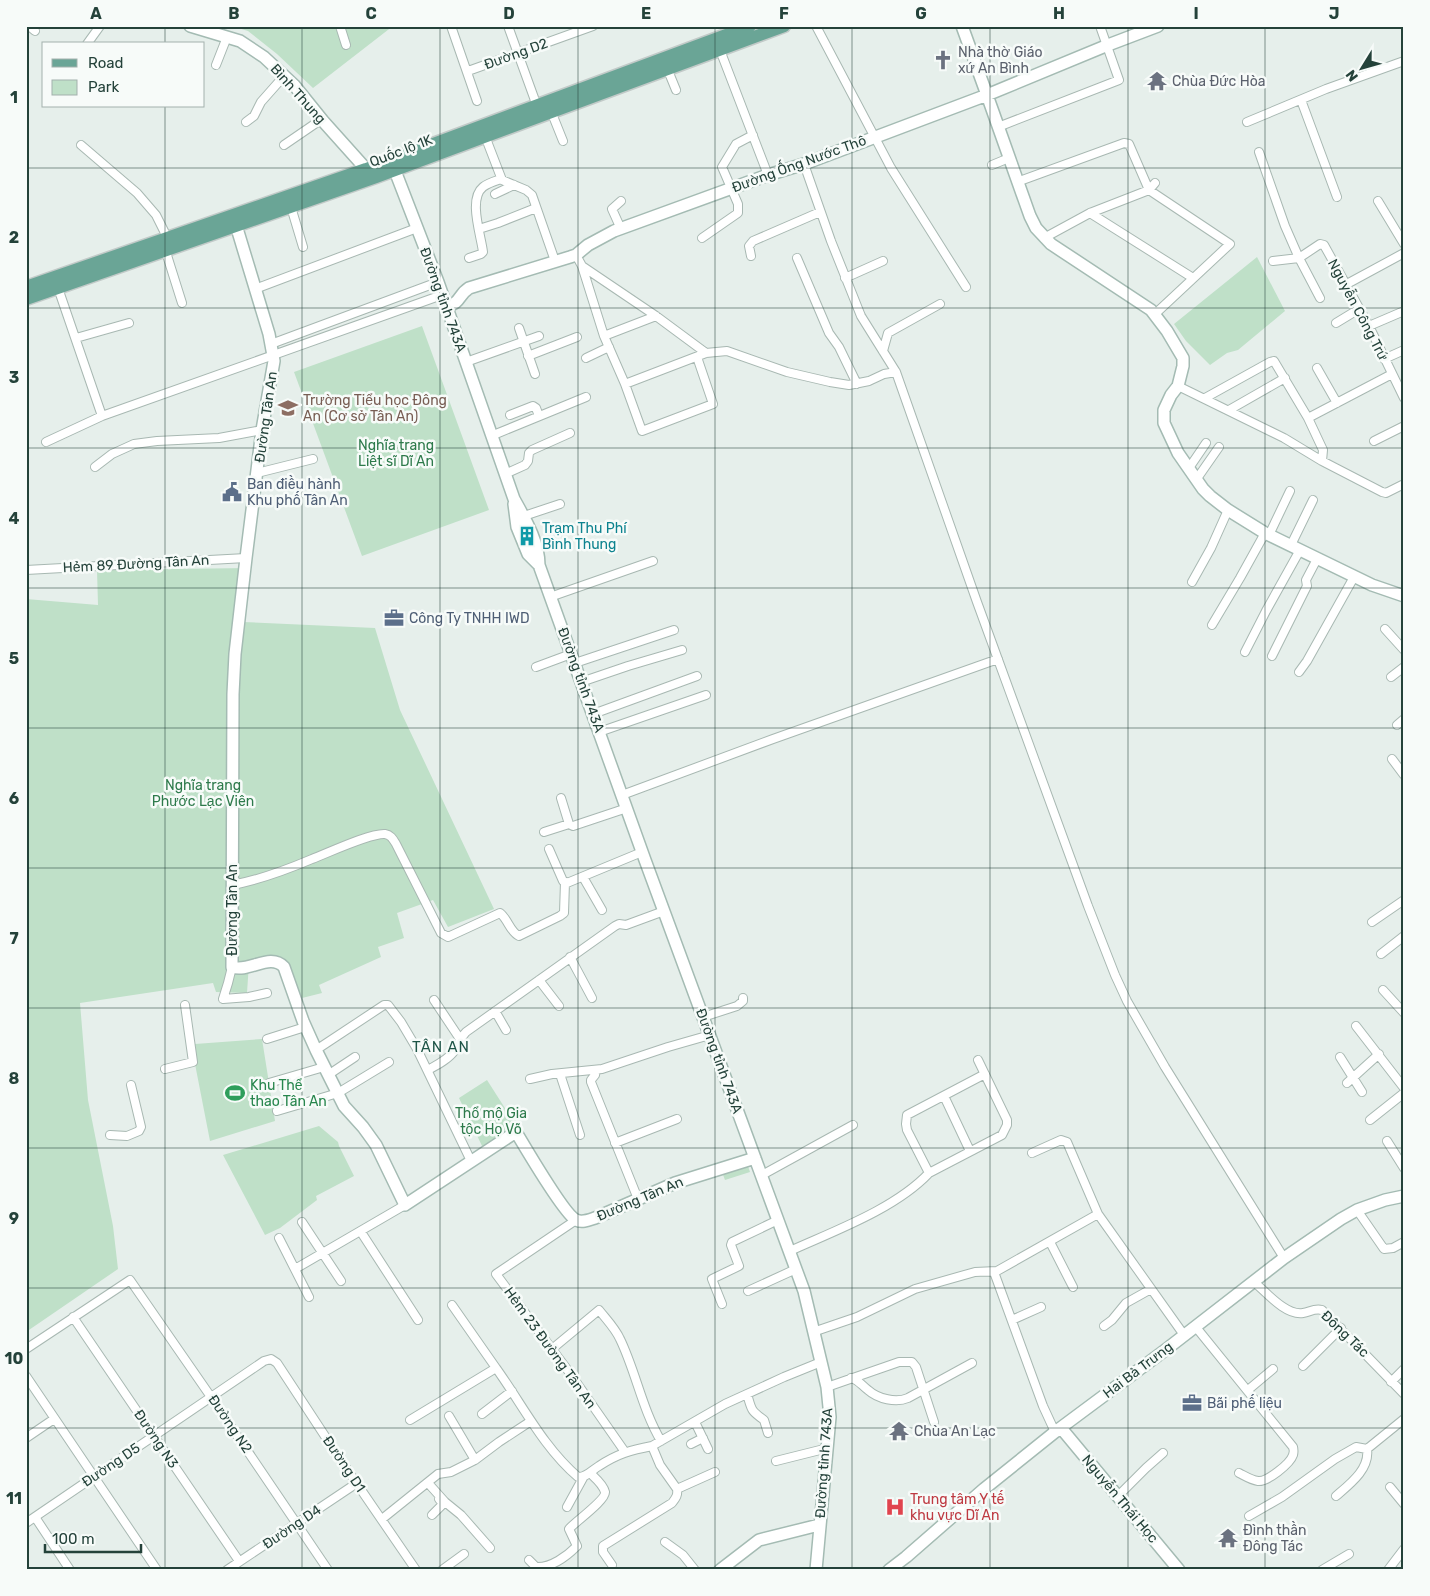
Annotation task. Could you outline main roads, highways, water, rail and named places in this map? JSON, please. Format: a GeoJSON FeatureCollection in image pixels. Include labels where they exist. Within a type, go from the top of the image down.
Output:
{"type":"FeatureCollection","features":[{"type":"Feature","properties":{"kind":"main road","name":"Quốc lộ 1K"},"geometry":{"type":"LineString","coordinates":[[235,220],[291,207],[537,106],[750,26]]}},
{"type":"Feature","properties":{"kind":"main road","name":"Quốc lộ 1K"},"geometry":{"type":"LineString","coordinates":[[392,164],[485,136],[720,50],[767,29],[784,26]]}},
{"type":"Feature","properties":{"kind":"main road","name":"Quốc lộ 1K"},"geometry":{"type":"LineString","coordinates":[[26,288],[235,220],[371,173]]}},
{"type":"Feature","properties":{"kind":"main road","name":"Quốc lộ 1K"},"geometry":{"type":"LineString","coordinates":[[26,299],[58,288],[166,243]]}},
{"type":"Feature","properties":{"kind":"place","name":"Nhà thờ Giáo xứ An Bình"},"geometry":{"type":"Point","coordinates":[943,60]}},
{"type":"Feature","properties":{"kind":"place","name":"Chùa Đức Hòa"},"geometry":{"type":"Point","coordinates":[1157,81]}},
{"type":"Feature","properties":{"kind":"place","name":"Trường Tiểu học Đông An (Cơ sở Tân An)"},"geometry":{"type":"Point","coordinates":[288,408]}},
{"type":"Feature","properties":{"kind":"place","name":"Ban điều hành Khu phố Tân An"},"geometry":{"type":"Point","coordinates":[232,492]}},
{"type":"Feature","properties":{"kind":"place","name":"Trạm Thu Phí Bình Thung"},"geometry":{"type":"Point","coordinates":[527,536]}},
{"type":"Feature","properties":{"kind":"place","name":"Công Ty TNHH IWD"},"geometry":{"type":"Point","coordinates":[394,618]}},
{"type":"Feature","properties":{"kind":"place","name":"Khu Thể thao Tân An"},"geometry":{"type":"Point","coordinates":[235,1093]}},
{"type":"Feature","properties":{"kind":"place","name":"Bãi phế liệu"},"geometry":{"type":"Point","coordinates":[1192,1403]}},
{"type":"Feature","properties":{"kind":"place","name":"Chùa An Lạc"},"geometry":{"type":"Point","coordinates":[899,1431]}},
{"type":"Feature","properties":{"kind":"place","name":"Trung tâm Y tế khu vực Dĩ An"},"geometry":{"type":"Point","coordinates":[895,1507]}},
{"type":"Feature","properties":{"kind":"place","name":"Đình thần Đông Tác"},"geometry":{"type":"Point","coordinates":[1228,1538]}},
{"type":"Feature","properties":{"kind":"district","name":"TÂN AN"},"geometry":{"type":"Point","coordinates":[441,1047]}},
{"type":"Feature","properties":{"kind":"park label","name":"Nghĩa trang Liệt sĩ Dĩ An"},"geometry":{"type":"Point","coordinates":[396,454]}},
{"type":"Feature","properties":{"kind":"park label","name":"Nghĩa trang Phước Lạc Viên"},"geometry":{"type":"Point","coordinates":[203,794]}},
{"type":"Feature","properties":{"kind":"park label","name":"Thổ mộ Gia tộc Họ Võ"},"geometry":{"type":"Point","coordinates":[491,1122]}}]}
